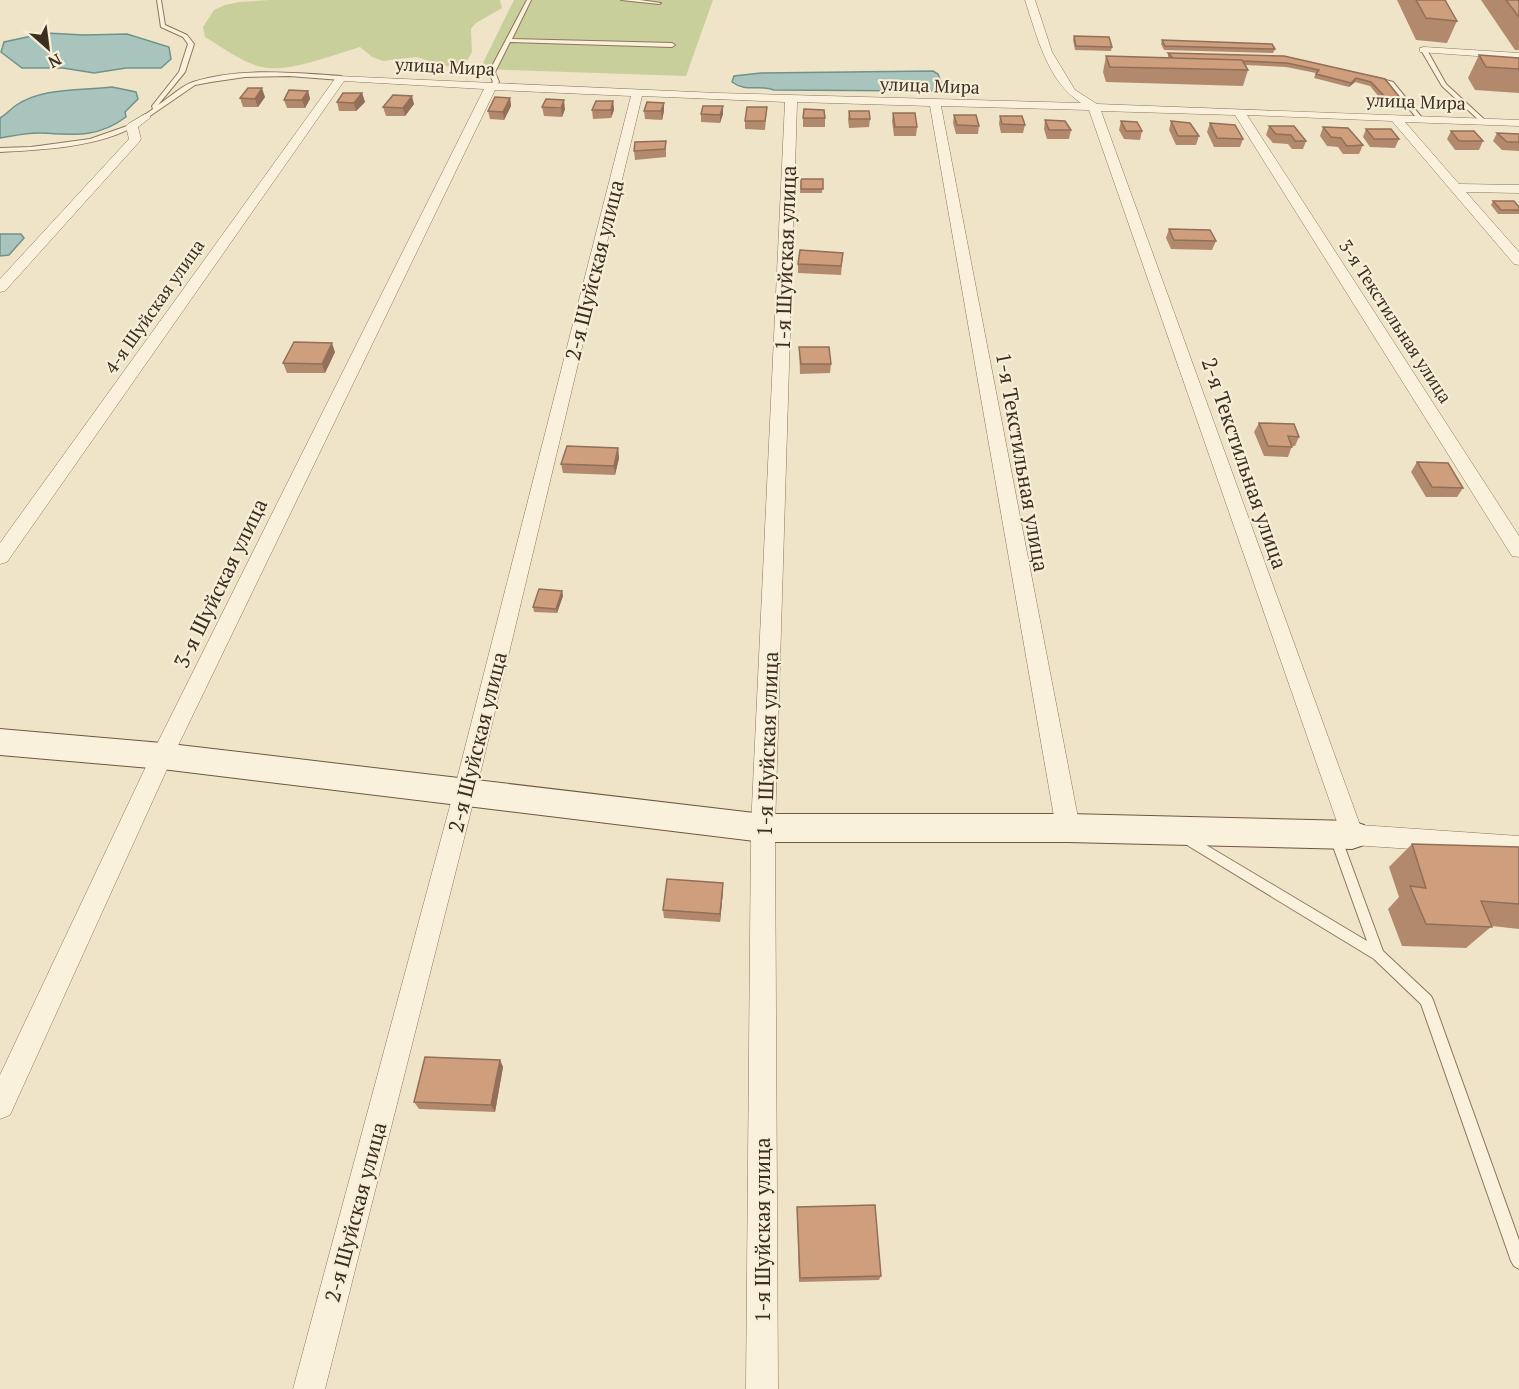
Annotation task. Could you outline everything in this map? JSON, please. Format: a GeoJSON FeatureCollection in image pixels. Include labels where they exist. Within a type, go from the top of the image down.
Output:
{"type":"FeatureCollection","features":[{"type":"Feature","properties":{"kind":"street"},"geometry":{"type":"LineString","coordinates":[[1030,0],[1047,52],[1071,92],[1095,106]]}},
{"type":"Feature","properties":{"kind":"street"},"geometry":{"type":"LineString","coordinates":[[1424,50],[1519,56]]}},
{"type":"Feature","properties":{"kind":"street","name":"улица Мира"},"geometry":{"type":"LineString","coordinates":[[341,78],[491,87],[791,99],[1095,106],[1519,123]]}},
{"type":"Feature","properties":{"kind":"street","name":"4-я Шуйская улица"},"geometry":{"type":"LineString","coordinates":[[0,557],[341,78]]}},
{"type":"Feature","properties":{"kind":"street","name":"3-я Шуйская улица"},"geometry":{"type":"LineString","coordinates":[[0,1105],[162,756],[491,87]]}},
{"type":"Feature","properties":{"kind":"street","name":"2-я Шуйская улица"},"geometry":{"type":"LineString","coordinates":[[309,1389],[465,791],[637,93]]}},
{"type":"Feature","properties":{"kind":"street","name":"1-я Шуйская улица"},"geometry":{"type":"LineString","coordinates":[[762,1389],[763,828],[791,99]]}},
{"type":"Feature","properties":{"kind":"street","name":"1-я Текстильная улица"},"geometry":{"type":"LineString","coordinates":[[935,104],[1068,828]]}},
{"type":"Feature","properties":{"kind":"street","name":"2-я Текстильная улица"},"geometry":{"type":"LineString","coordinates":[[1095,106],[1343,835]]}},
{"type":"Feature","properties":{"kind":"street","name":"3-я Текстильная улица"},"geometry":{"type":"LineString","coordinates":[[1240,112],[1519,551]]}},
{"type":"Feature","properties":{"kind":"street"},"geometry":{"type":"LineString","coordinates":[[0,288],[135,139],[132,126],[145,117]]}},
{"type":"Feature","properties":{"kind":"street"},"geometry":{"type":"LineString","coordinates":[[1396,119],[1519,261]]}},
{"type":"Feature","properties":{"kind":"street"},"geometry":{"type":"LineString","coordinates":[[1456,188],[1519,189]]}},
{"type":"Feature","properties":{"kind":"street"},"geometry":{"type":"LineString","coordinates":[[0,742],[162,756],[763,828],[1068,828],[1343,835],[1519,846]]}},
{"type":"Feature","properties":{"kind":"lane"},"geometry":{"type":"LineString","coordinates":[[145,117],[182,72],[190,44],[184,36],[163,26],[159,0]]}},
{"type":"Feature","properties":{"kind":"lane"},"geometry":{"type":"LineString","coordinates":[[491,87],[496,82],[492,72],[529,0]]}},
{"type":"Feature","properties":{"kind":"lane"},"geometry":{"type":"LineString","coordinates":[[622,0],[659,3]]}},
{"type":"Feature","properties":{"kind":"lane"},"geometry":{"type":"LineString","coordinates":[[508,40],[672,45]]}},
{"type":"Feature","properties":{"kind":"lane"},"geometry":{"type":"LineString","coordinates":[[1424,50],[1444,86],[1484,122]]}},
{"type":"Feature","properties":{"kind":"lane"},"geometry":{"type":"LineString","coordinates":[[145,117],[193,84],[211,80],[245,75],[289,74],[341,78]]}},
{"type":"Feature","properties":{"kind":"lane"},"geometry":{"type":"LineString","coordinates":[[1372,78],[1391,83],[1421,120]]}},
{"type":"Feature","properties":{"kind":"lane"},"geometry":{"type":"LineString","coordinates":[[0,150],[31,149],[91,141],[132,126]]}},
{"type":"Feature","properties":{"kind":"lane"},"geometry":{"type":"LineString","coordinates":[[1173,831],[1378,955],[1426,1000],[1519,1261]]}},
{"type":"Feature","properties":{"kind":"lane"},"geometry":{"type":"LineString","coordinates":[[1343,835],[1378,955]]}},
{"type":"Feature","properties":{"kind":"green space"},"geometry":{"type":"Polygon","coordinates":[[[500,0],[502,8],[476,23],[471,29],[472,52],[465,64],[450,67],[416,57],[383,61],[372,57],[360,47],[302,65],[268,68],[243,60],[205,37],[203,27],[214,10],[239,2],[500,0]]]}},
{"type":"Feature","properties":{"kind":"green space"},"geometry":{"type":"Polygon","coordinates":[[[514,0],[713,0],[686,76],[480,69],[514,0]]]}},
{"type":"Feature","properties":{"kind":"water"},"geometry":{"type":"Polygon","coordinates":[[[46,33],[127,34],[169,47],[171,59],[161,68],[126,68],[94,73],[63,68],[22,68],[1,52],[4,42],[46,33]]]}},
{"type":"Feature","properties":{"kind":"water"},"geometry":{"type":"Polygon","coordinates":[[[933,71],[938,74],[943,87],[934,91],[774,90],[747,88],[732,82],[734,76],[761,73],[933,71]]]}},
{"type":"Feature","properties":{"kind":"water"},"geometry":{"type":"Polygon","coordinates":[[[112,87],[136,92],[138,99],[125,112],[126,117],[106,129],[86,134],[31,133],[0,138],[0,118],[26,100],[62,91],[112,87]]]}},
{"type":"Feature","properties":{"kind":"water"},"geometry":{"type":"Polygon","coordinates":[[[0,234],[21,234],[24,238],[9,255],[0,256],[0,234]]]}},
{"type":"Feature","properties":{"kind":"building"},"geometry":{"type":"Polygon","coordinates":[[[1416,0],[1445,0],[1457,21],[1426,18],[1416,0]]]}},
{"type":"Feature","properties":{"kind":"building"},"geometry":{"type":"Polygon","coordinates":[[[1506,0],[1519,0],[1519,17],[1506,0]]]}},
{"type":"Feature","properties":{"kind":"building"},"geometry":{"type":"Polygon","coordinates":[[[1074,36],[1109,37],[1112,47],[1076,46],[1074,36]]]}},
{"type":"Feature","properties":{"kind":"building"},"geometry":{"type":"Polygon","coordinates":[[[1162,40],[1272,44],[1275,49],[1165,46],[1162,40]]]}},
{"type":"Feature","properties":{"kind":"building"},"geometry":{"type":"Polygon","coordinates":[[[1168,53],[1284,56],[1385,79],[1401,99],[1386,98],[1371,82],[1356,78],[1351,83],[1316,74],[1319,70],[1287,63],[1173,58],[1168,53]]]}},
{"type":"Feature","properties":{"kind":"building"},"geometry":{"type":"Polygon","coordinates":[[[1479,55],[1519,58],[1519,69],[1486,67],[1479,55]]]}},
{"type":"Feature","properties":{"kind":"building"},"geometry":{"type":"Polygon","coordinates":[[[1106,56],[1242,60],[1248,70],[1110,67],[1106,56]]]}},
{"type":"Feature","properties":{"kind":"building"},"geometry":{"type":"Polygon","coordinates":[[[248,88],[262,88],[255,99],[240,98],[248,88]]]}},
{"type":"Feature","properties":{"kind":"building"},"geometry":{"type":"Polygon","coordinates":[[[289,90],[308,91],[302,100],[284,100],[289,90]]]}},
{"type":"Feature","properties":{"kind":"building"},"geometry":{"type":"Polygon","coordinates":[[[343,93],[362,93],[354,103],[337,102],[343,93]]]}},
{"type":"Feature","properties":{"kind":"building"},"geometry":{"type":"Polygon","coordinates":[[[393,95],[412,96],[403,108],[383,107],[393,95]]]}},
{"type":"Feature","properties":{"kind":"building"},"geometry":{"type":"Polygon","coordinates":[[[495,97],[510,98],[503,112],[488,111],[495,97]]]}},
{"type":"Feature","properties":{"kind":"building"},"geometry":{"type":"Polygon","coordinates":[[[546,99],[564,100],[561,108],[542,107],[546,99]]]}},
{"type":"Feature","properties":{"kind":"building"},"geometry":{"type":"Polygon","coordinates":[[[596,101],[613,101],[611,110],[592,110],[596,101]]]}},
{"type":"Feature","properties":{"kind":"building"},"geometry":{"type":"Polygon","coordinates":[[[647,102],[664,103],[661,111],[644,111],[647,102]]]}},
{"type":"Feature","properties":{"kind":"building"},"geometry":{"type":"Polygon","coordinates":[[[703,106],[723,106],[720,115],[701,114],[703,106]]]}},
{"type":"Feature","properties":{"kind":"building"},"geometry":{"type":"Polygon","coordinates":[[[747,107],[767,107],[765,121],[745,121],[747,107]]]}},
{"type":"Feature","properties":{"kind":"building"},"geometry":{"type":"Polygon","coordinates":[[[804,109],[824,110],[825,118],[803,118],[804,109]]]}},
{"type":"Feature","properties":{"kind":"building"},"geometry":{"type":"Polygon","coordinates":[[[849,111],[869,111],[870,119],[850,119],[849,111]]]}},
{"type":"Feature","properties":{"kind":"building"},"geometry":{"type":"Polygon","coordinates":[[[893,113],[915,113],[917,127],[895,127],[893,113]]]}},
{"type":"Feature","properties":{"kind":"building"},"geometry":{"type":"Polygon","coordinates":[[[954,115],[976,115],[979,126],[957,125],[954,115]]]}},
{"type":"Feature","properties":{"kind":"building"},"geometry":{"type":"Polygon","coordinates":[[[1000,116],[1022,116],[1025,125],[1002,124],[1000,116]]]}},
{"type":"Feature","properties":{"kind":"building"},"geometry":{"type":"Polygon","coordinates":[[[1045,120],[1065,121],[1071,130],[1049,130],[1045,120]]]}},
{"type":"Feature","properties":{"kind":"building"},"geometry":{"type":"Polygon","coordinates":[[[1121,121],[1137,122],[1142,131],[1126,131],[1121,121]]]}},
{"type":"Feature","properties":{"kind":"building"},"geometry":{"type":"Polygon","coordinates":[[[1171,121],[1190,123],[1199,136],[1178,136],[1171,121]]]}},
{"type":"Feature","properties":{"kind":"building"},"geometry":{"type":"Polygon","coordinates":[[[1210,123],[1235,125],[1243,139],[1217,138],[1210,123]]]}},
{"type":"Feature","properties":{"kind":"building"},"geometry":{"type":"Polygon","coordinates":[[[1269,126],[1294,126],[1306,141],[1295,141],[1291,135],[1276,134],[1269,126]]]}},
{"type":"Feature","properties":{"kind":"building"},"geometry":{"type":"Polygon","coordinates":[[[1323,127],[1348,128],[1363,145],[1347,146],[1341,138],[1331,137],[1323,127]]]}},
{"type":"Feature","properties":{"kind":"building"},"geometry":{"type":"Polygon","coordinates":[[[1366,129],[1391,129],[1399,139],[1374,139],[1366,129]]]}},
{"type":"Feature","properties":{"kind":"building"},"geometry":{"type":"Polygon","coordinates":[[[1451,131],[1474,131],[1483,141],[1459,141],[1451,131]]]}},
{"type":"Feature","properties":{"kind":"building"},"geometry":{"type":"Polygon","coordinates":[[[1497,133],[1519,134],[1519,142],[1507,142],[1497,133]]]}},
{"type":"Feature","properties":{"kind":"building"},"geometry":{"type":"Polygon","coordinates":[[[666,141],[665,149],[634,151],[635,142],[666,141]]]}},
{"type":"Feature","properties":{"kind":"building"},"geometry":{"type":"Polygon","coordinates":[[[801,179],[823,179],[823,189],[801,189],[801,179]]]}},
{"type":"Feature","properties":{"kind":"building"},"geometry":{"type":"Polygon","coordinates":[[[1493,201],[1514,201],[1519,210],[1501,210],[1493,201]]]}},
{"type":"Feature","properties":{"kind":"building"},"geometry":{"type":"Polygon","coordinates":[[[1169,229],[1210,230],[1216,241],[1174,240],[1169,229]]]}},
{"type":"Feature","properties":{"kind":"building"},"geometry":{"type":"Polygon","coordinates":[[[800,250],[843,253],[841,266],[798,264],[800,250]]]}},
{"type":"Feature","properties":{"kind":"building"},"geometry":{"type":"Polygon","coordinates":[[[294,342],[332,343],[322,364],[283,363],[294,342]]]}},
{"type":"Feature","properties":{"kind":"building"},"geometry":{"type":"Polygon","coordinates":[[[799,347],[829,347],[831,364],[801,364],[799,347]]]}},
{"type":"Feature","properties":{"kind":"building"},"geometry":{"type":"Polygon","coordinates":[[[1259,423],[1294,424],[1299,437],[1288,436],[1292,447],[1268,446],[1259,423]]]}},
{"type":"Feature","properties":{"kind":"building"},"geometry":{"type":"Polygon","coordinates":[[[567,446],[618,448],[614,466],[561,464],[567,446]]]}},
{"type":"Feature","properties":{"kind":"building"},"geometry":{"type":"Polygon","coordinates":[[[1417,462],[1448,463],[1463,488],[1432,487],[1417,462]]]}},
{"type":"Feature","properties":{"kind":"building"},"geometry":{"type":"Polygon","coordinates":[[[539,589],[562,591],[556,609],[533,607],[539,589]]]}},
{"type":"Feature","properties":{"kind":"building"},"geometry":{"type":"Polygon","coordinates":[[[1412,844],[1519,847],[1519,904],[1481,901],[1492,927],[1426,924],[1410,886],[1426,888],[1412,844]]]}},
{"type":"Feature","properties":{"kind":"building"},"geometry":{"type":"Polygon","coordinates":[[[667,879],[723,883],[720,914],[663,910],[667,879]]]}},
{"type":"Feature","properties":{"kind":"building"},"geometry":{"type":"Polygon","coordinates":[[[425,1057],[500,1060],[491,1105],[414,1102],[425,1057]]]}},
{"type":"Feature","properties":{"kind":"building"},"geometry":{"type":"Polygon","coordinates":[[[875,1205],[881,1276],[800,1278],[797,1207],[875,1205]]]}}]}
